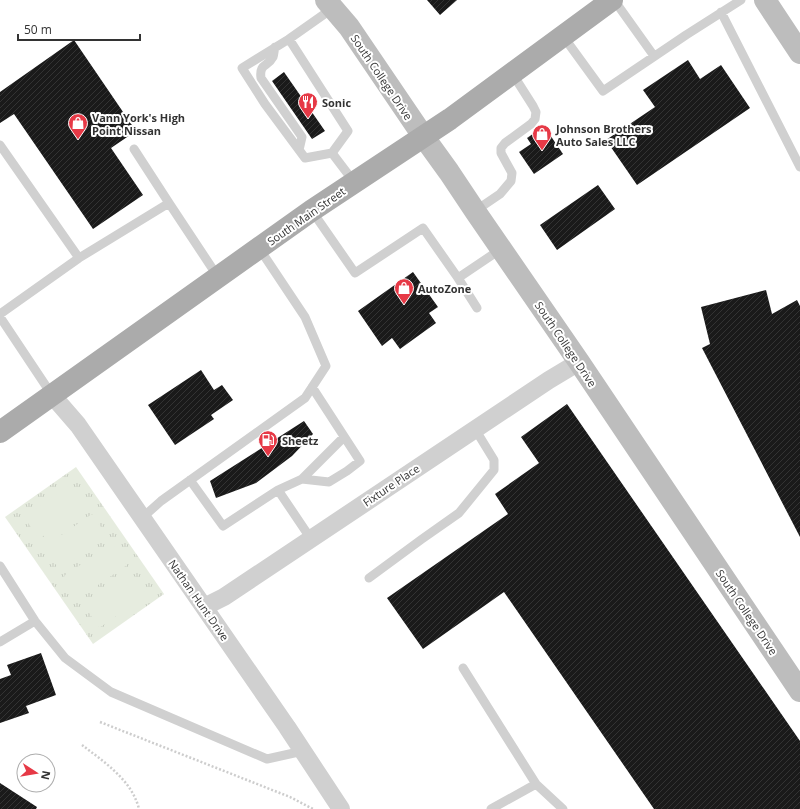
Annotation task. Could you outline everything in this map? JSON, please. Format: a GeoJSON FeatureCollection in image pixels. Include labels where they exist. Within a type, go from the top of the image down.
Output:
{"type":"FeatureCollection","features":[{"type":"Feature","properties":{"kind":"main road","name":"South Main Street"},"geometry":{"type":"LineString","coordinates":[[0,432],[311,211],[450,119],[613,0]]}},
{"type":"Feature","properties":{"kind":"main road"},"geometry":{"type":"LineString","coordinates":[[765,0],[800,53]]}},
{"type":"Feature","properties":{"kind":"main road","name":"South College Drive"},"geometry":{"type":"LineString","coordinates":[[330,4],[349,27],[475,210],[800,691]]}},
{"type":"Feature","properties":{"kind":"street","name":"Fixture Place"},"geometry":{"type":"LineString","coordinates":[[204,607],[224,597],[578,362]]}},
{"type":"Feature","properties":{"kind":"street","name":"Nathan Hunt Drive"},"geometry":{"type":"LineString","coordinates":[[52,395],[78,425],[303,751],[341,809]]}},
{"type":"Feature","properties":{"kind":"lane"},"geometry":{"type":"LineString","coordinates":[[613,0],[654,56]]}},
{"type":"Feature","properties":{"kind":"lane"},"geometry":{"type":"LineString","coordinates":[[563,36],[603,91],[741,0]]}},
{"type":"Feature","properties":{"kind":"lane"},"geometry":{"type":"LineString","coordinates":[[289,39],[348,131],[332,153],[305,158],[265,104],[242,68],[289,39],[330,4]]}},
{"type":"Feature","properties":{"kind":"lane"},"geometry":{"type":"LineString","coordinates":[[721,12],[800,166]]}},
{"type":"Feature","properties":{"kind":"lane"},"geometry":{"type":"LineString","coordinates":[[275,47],[272,58],[262,67],[260,72],[261,78],[302,138],[299,150]]}},
{"type":"Feature","properties":{"kind":"lane"},"geometry":{"type":"LineString","coordinates":[[475,210],[500,194],[511,181],[512,173],[501,153],[501,148],[505,143],[531,124],[535,119],[536,112],[533,106],[512,73]]}},
{"type":"Feature","properties":{"kind":"lane"},"geometry":{"type":"LineString","coordinates":[[0,145],[79,258]]}},
{"type":"Feature","properties":{"kind":"lane"},"geometry":{"type":"LineString","coordinates":[[134,149],[218,277]]}},
{"type":"Feature","properties":{"kind":"lane"},"geometry":{"type":"LineString","coordinates":[[332,153],[354,182]]}},
{"type":"Feature","properties":{"kind":"lane"},"geometry":{"type":"LineString","coordinates":[[0,314],[79,258],[169,203]]}},
{"type":"Feature","properties":{"kind":"lane"},"geometry":{"type":"LineString","coordinates":[[311,211],[356,273],[423,228],[477,308]]}},
{"type":"Feature","properties":{"kind":"lane"},"geometry":{"type":"LineString","coordinates":[[142,518],[161,501],[305,398],[326,366],[305,317],[260,248]]}},
{"type":"Feature","properties":{"kind":"lane"},"geometry":{"type":"LineString","coordinates":[[458,278],[501,249]]}},
{"type":"Feature","properties":{"kind":"lane"},"geometry":{"type":"LineString","coordinates":[[0,317],[52,395]]}},
{"type":"Feature","properties":{"kind":"lane"},"geometry":{"type":"LineString","coordinates":[[302,479],[329,482],[360,461],[312,387]]}},
{"type":"Feature","properties":{"kind":"lane"},"geometry":{"type":"LineString","coordinates":[[369,578],[459,513],[494,470],[494,460],[475,429]]}},
{"type":"Feature","properties":{"kind":"lane"},"geometry":{"type":"LineString","coordinates":[[190,480],[223,526],[278,490],[302,479],[344,437]]}},
{"type":"Feature","properties":{"kind":"lane"},"geometry":{"type":"LineString","coordinates":[[278,490],[312,539]]}},
{"type":"Feature","properties":{"kind":"lane"},"geometry":{"type":"LineString","coordinates":[[0,566],[35,621],[65,658],[111,692],[267,759],[303,751]]}},
{"type":"Feature","properties":{"kind":"lane"},"geometry":{"type":"LineString","coordinates":[[0,642],[35,621]]}},
{"type":"Feature","properties":{"kind":"lane"},"geometry":{"type":"LineString","coordinates":[[463,668],[536,784],[563,809]]}},
{"type":"Feature","properties":{"kind":"lane"},"geometry":{"type":"LineString","coordinates":[[491,809],[536,784]]}},
{"type":"Feature","properties":{"kind":"path"},"geometry":{"type":"LineString","coordinates":[[100,722],[290,797],[313,809]]}},
{"type":"Feature","properties":{"kind":"path"},"geometry":{"type":"LineString","coordinates":[[82,745],[108,765],[129,787],[139,809]]}},
{"type":"Feature","properties":{"kind":"green space"},"geometry":{"type":"Polygon","coordinates":[[[76,467],[164,594],[93,644],[5,517],[76,467]]]}},
{"type":"Feature","properties":{"kind":"green space"},"geometry":{"type":"Polygon","coordinates":[[[72,484],[87,507],[39,539],[24,517],[72,484]]]}},
{"type":"Feature","properties":{"kind":"green space"},"geometry":{"type":"Polygon","coordinates":[[[92,514],[107,536],[59,569],[44,547],[92,514]]]}},
{"type":"Feature","properties":{"kind":"green space"},"geometry":{"type":"Polygon","coordinates":[[[112,543],[127,565],[79,598],[64,576],[112,543]]]}},
{"type":"Feature","properties":{"kind":"green space"},"geometry":{"type":"Polygon","coordinates":[[[132,573],[147,595],[99,628],[84,605],[132,573]]]}},
{"type":"Feature","properties":{"kind":"building"},"geometry":{"type":"Polygon","coordinates":[[[427,0],[457,0],[440,15],[427,0]]]}},
{"type":"Feature","properties":{"kind":"building","name":"Vann York's High Point Nissan"},"geometry":{"type":"Polygon","coordinates":[[[74,40],[136,131],[111,148],[143,195],[93,229],[14,114],[0,123],[0,92],[74,40]]]}},
{"type":"Feature","properties":{"kind":"building"},"geometry":{"type":"Polygon","coordinates":[[[688,60],[700,79],[721,65],[750,108],[637,185],[606,140],[655,107],[643,90],[688,60]]]}},
{"type":"Feature","properties":{"kind":"building"},"geometry":{"type":"Polygon","coordinates":[[[284,72],[325,131],[312,139],[272,81],[284,72]]]}},
{"type":"Feature","properties":{"kind":"building"},"geometry":{"type":"Polygon","coordinates":[[[544,126],[563,154],[534,174],[519,152],[531,144],[527,138],[544,126]]]}},
{"type":"Feature","properties":{"kind":"building"},"geometry":{"type":"Polygon","coordinates":[[[598,185],[615,209],[557,250],[540,225],[598,185]]]}},
{"type":"Feature","properties":{"kind":"building"},"geometry":{"type":"Polygon","coordinates":[[[413,272],[438,307],[429,313],[436,323],[400,349],[392,338],[382,346],[358,311],[413,272]]]}},
{"type":"Feature","properties":{"kind":"building"},"geometry":{"type":"Polygon","coordinates":[[[766,290],[772,314],[797,300],[800,306],[800,537],[702,348],[710,344],[701,307],[766,290]]]}},
{"type":"Feature","properties":{"kind":"building"},"geometry":{"type":"Polygon","coordinates":[[[201,370],[214,390],[222,385],[233,400],[211,415],[214,419],[175,445],[148,405],[201,370]]]}},
{"type":"Feature","properties":{"kind":"building"},"geometry":{"type":"Polygon","coordinates":[[[567,404],[800,741],[800,809],[654,809],[504,592],[423,649],[387,598],[508,514],[495,494],[539,463],[521,437],[567,404]]]}},
{"type":"Feature","properties":{"kind":"building"},"geometry":{"type":"Polygon","coordinates":[[[304,421],[313,434],[292,456],[256,483],[216,498],[210,481],[304,421]]]}},
{"type":"Feature","properties":{"kind":"building"},"geometry":{"type":"Polygon","coordinates":[[[41,653],[56,695],[26,706],[29,713],[0,723],[0,679],[11,675],[7,665],[41,653]]]}},
{"type":"Feature","properties":{"kind":"building"},"geometry":{"type":"Polygon","coordinates":[[[0,783],[37,807],[36,809],[0,809],[0,783]]]}},
{"type":"Feature","properties":{"kind":"place","name":"Sonic"},"geometry":{"type":"Point","coordinates":[308,119]}},
{"type":"Feature","properties":{"kind":"place","name":"Vann York's High Point Nissan"},"geometry":{"type":"Point","coordinates":[78,140]}},
{"type":"Feature","properties":{"kind":"place","name":"Johnson Brothers Auto Sales LLC"},"geometry":{"type":"Point","coordinates":[542,151]}},
{"type":"Feature","properties":{"kind":"place","name":"AutoZone"},"geometry":{"type":"Point","coordinates":[404,305]}},
{"type":"Feature","properties":{"kind":"place","name":"Sheetz"},"geometry":{"type":"Point","coordinates":[268,457]}}]}
